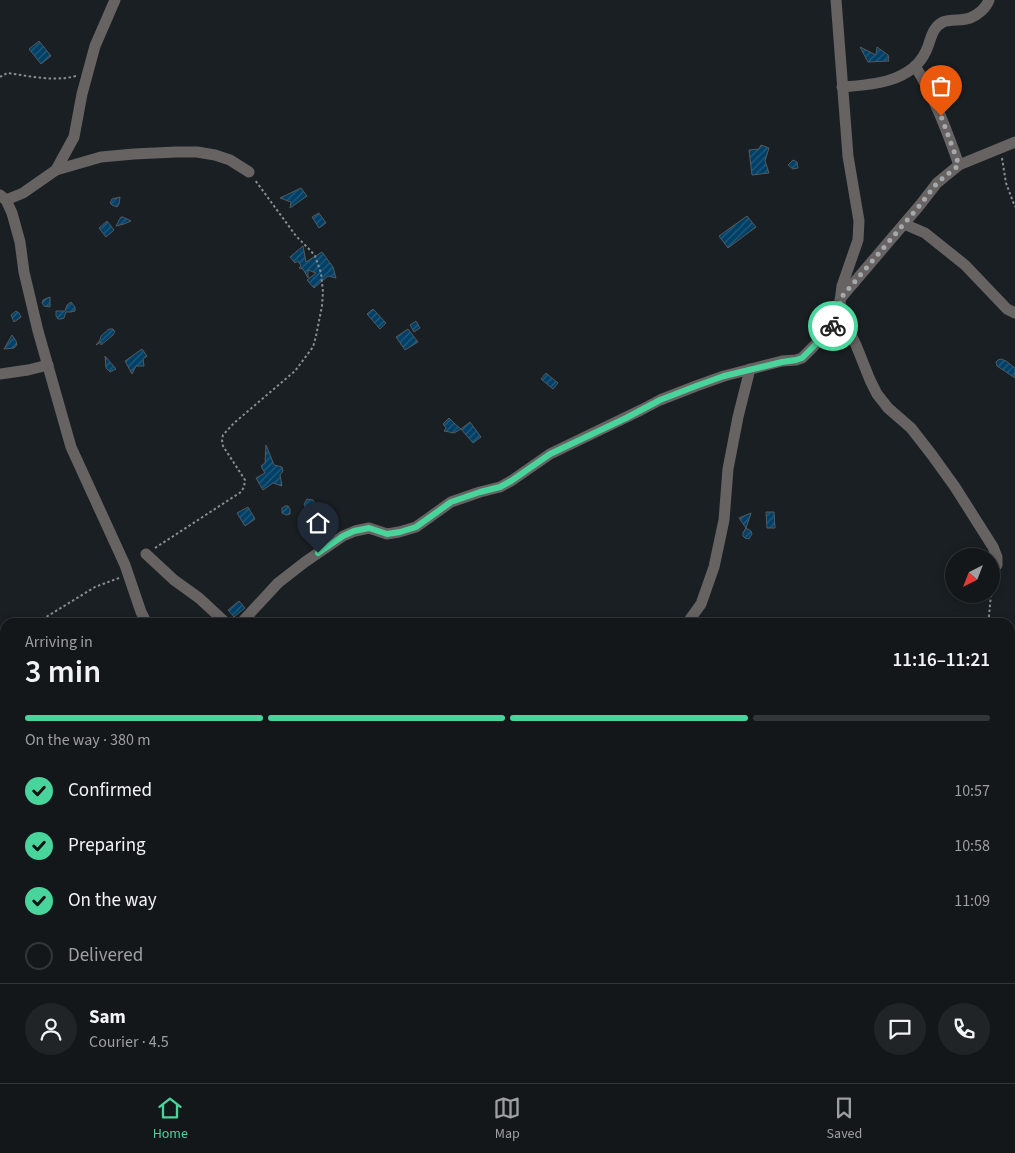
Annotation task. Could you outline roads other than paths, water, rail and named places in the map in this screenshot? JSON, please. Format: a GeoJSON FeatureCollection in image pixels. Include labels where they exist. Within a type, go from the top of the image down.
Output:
{"type":"FeatureCollection","features":[{"type":"Feature","properties":{"kind":"street"},"geometry":{"type":"LineString","coordinates":[[56,170],[74,137],[82,94],[95,46],[115,0]]}},
{"type":"Feature","properties":{"kind":"street"},"geometry":{"type":"LineString","coordinates":[[836,0],[848,156],[859,221],[858,240],[842,286],[840,299],[845,322],[878,394],[888,408],[911,428],[955,487],[993,548]]}},
{"type":"Feature","properties":{"kind":"street"},"geometry":{"type":"LineString","coordinates":[[842,87],[864,86],[892,80],[909,72],[920,61],[926,51],[934,30],[943,22],[970,18],[982,10],[989,0]]}},
{"type":"Feature","properties":{"kind":"street"},"geometry":{"type":"LineString","coordinates":[[915,66],[924,80],[941,116],[959,165]]}},
{"type":"Feature","properties":{"kind":"street"},"geometry":{"type":"LineString","coordinates":[[840,299],[937,183],[959,165],[1015,142]]}},
{"type":"Feature","properties":{"kind":"street"},"geometry":{"type":"LineString","coordinates":[[144,618],[125,565],[71,447],[24,272],[20,242],[12,213],[3,198],[23,193],[56,170],[101,157],[197,152],[230,160],[249,172]]}},
{"type":"Feature","properties":{"kind":"street"},"geometry":{"type":"LineString","coordinates":[[904,224],[925,233],[965,265],[1007,308],[1015,313]]}},
{"type":"Feature","properties":{"kind":"street"},"geometry":{"type":"LineString","coordinates":[[246,618],[278,583],[343,536],[354,531],[369,528],[387,534],[416,527],[451,502],[500,487],[550,454],[660,400],[724,376],[802,358],[843,315]]}},
{"type":"Feature","properties":{"kind":"street"},"geometry":{"type":"LineString","coordinates":[[0,374],[48,365]]}},
{"type":"Feature","properties":{"kind":"street"},"geometry":{"type":"LineString","coordinates":[[691,618],[701,604],[714,567],[724,520],[728,469],[738,417],[750,370]]}},
{"type":"Feature","properties":{"kind":"street"},"geometry":{"type":"LineString","coordinates":[[146,554],[220,618]]}}]}
